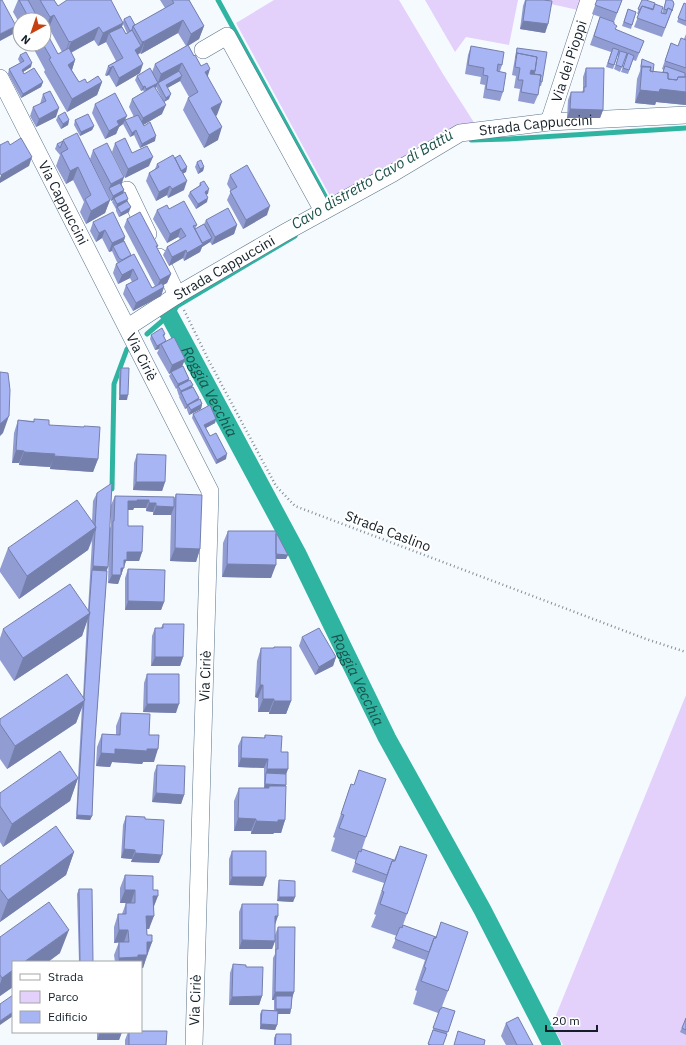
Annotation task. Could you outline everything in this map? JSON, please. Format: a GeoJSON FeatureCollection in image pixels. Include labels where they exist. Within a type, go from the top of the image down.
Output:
{"type":"FeatureCollection","features":[{"type":"Feature","properties":{"kind":"street","name":"Via dei Pioppi"},"geometry":{"type":"LineString","coordinates":[[549,122],[589,0]]}},
{"type":"Feature","properties":{"kind":"street"},"geometry":{"type":"LineString","coordinates":[[203,50],[228,36],[323,212]]}},
{"type":"Feature","properties":{"kind":"street","name":"Via Cappuccini"},"geometry":{"type":"LineString","coordinates":[[0,78],[128,327]]}},
{"type":"Feature","properties":{"kind":"street","name":"Strada Cappuccini"},"geometry":{"type":"LineString","coordinates":[[128,327],[181,302],[284,233],[393,173],[460,133],[549,122],[686,115]]}},
{"type":"Feature","properties":{"kind":"street"},"geometry":{"type":"LineString","coordinates":[[127,190],[181,302]]}},
{"type":"Feature","properties":{"kind":"street","name":"Via Ciriè"},"geometry":{"type":"LineString","coordinates":[[128,327],[210,491],[194,1045]]}},
{"type":"Feature","properties":{"kind":"path","name":"Strada Caslino"},"geometry":{"type":"LineString","coordinates":[[181,302],[209,361],[276,486],[295,506],[639,636],[686,652]]}},
{"type":"Feature","properties":{"kind":"green space"},"geometry":{"type":"Polygon","coordinates":[[[274,0],[399,0],[475,124],[357,187],[330,196],[236,23],[274,0]]]}},
{"type":"Feature","properties":{"kind":"green space"},"geometry":{"type":"Polygon","coordinates":[[[425,0],[518,0],[509,45],[466,37],[455,52],[425,0]]]}},
{"type":"Feature","properties":{"kind":"green space"},"geometry":{"type":"Polygon","coordinates":[[[533,0],[581,0],[578,10],[533,0]]]}},
{"type":"Feature","properties":{"kind":"green space"},"geometry":{"type":"Polygon","coordinates":[[[686,695],[686,1045],[563,1045],[552,1025],[686,695]]]}},
{"type":"Feature","properties":{"kind":"building"},"geometry":{"type":"Polygon","coordinates":[[[0,0],[2,0],[12,19],[12,28],[0,34],[0,0]]]}},
{"type":"Feature","properties":{"kind":"building"},"geometry":{"type":"Polygon","coordinates":[[[19,0],[28,0],[35,12],[26,12],[19,0]]]}},
{"type":"Feature","properties":{"kind":"building"},"geometry":{"type":"Polygon","coordinates":[[[40,0],[54,0],[58,6],[67,0],[111,0],[123,23],[103,33],[99,27],[69,42],[54,15],[52,16],[52,12],[47,12],[40,0]]]}},
{"type":"Feature","properties":{"kind":"building"},"geometry":{"type":"Polygon","coordinates":[[[172,0],[189,0],[204,26],[191,34],[183,20],[142,42],[133,26],[174,3],[172,0]]]}},
{"type":"Feature","properties":{"kind":"building"},"geometry":{"type":"Polygon","coordinates":[[[526,0],[552,1],[548,24],[523,21],[526,0]]]}},
{"type":"Feature","properties":{"kind":"building"},"geometry":{"type":"Polygon","coordinates":[[[597,0],[622,0],[617,13],[595,5],[597,0]]]}},
{"type":"Feature","properties":{"kind":"building"},"geometry":{"type":"Polygon","coordinates":[[[642,0],[655,3],[653,9],[642,6],[640,10],[638,9],[642,0]]]}},
{"type":"Feature","properties":{"kind":"building"},"geometry":{"type":"Polygon","coordinates":[[[666,0],[673,1],[674,4],[672,11],[668,8],[667,10],[664,9],[666,0]]]}},
{"type":"Feature","properties":{"kind":"building"},"geometry":{"type":"Polygon","coordinates":[[[684,3],[686,4],[686,21],[678,18],[684,3]]]}},
{"type":"Feature","properties":{"kind":"building"},"geometry":{"type":"Polygon","coordinates":[[[655,4],[663,7],[661,13],[666,14],[668,8],[672,10],[665,28],[637,18],[642,6],[653,10],[655,4]]]}},
{"type":"Feature","properties":{"kind":"building"},"geometry":{"type":"Polygon","coordinates":[[[628,9],[636,12],[632,25],[624,22],[628,9]]]}},
{"type":"Feature","properties":{"kind":"building"},"geometry":{"type":"Polygon","coordinates":[[[130,16],[135,25],[130,31],[124,19],[130,16]]]}},
{"type":"Feature","properties":{"kind":"building"},"geometry":{"type":"Polygon","coordinates":[[[600,17],[614,22],[617,26],[615,29],[644,41],[639,53],[594,36],[600,17]]]}},
{"type":"Feature","properties":{"kind":"building"},"geometry":{"type":"Polygon","coordinates":[[[122,27],[126,34],[132,30],[141,46],[135,50],[143,64],[119,78],[113,66],[110,68],[108,66],[123,58],[109,33],[122,27]]]}},
{"type":"Feature","properties":{"kind":"building"},"geometry":{"type":"Polygon","coordinates":[[[681,38],[686,40],[686,68],[665,61],[671,43],[678,46],[681,38]]]}},
{"type":"Feature","properties":{"kind":"building"},"geometry":{"type":"Polygon","coordinates":[[[52,43],[58,54],[69,48],[75,60],[68,65],[79,82],[85,79],[87,83],[98,76],[102,82],[72,99],[49,59],[51,58],[48,52],[52,52],[52,43]]]}},
{"type":"Feature","properties":{"kind":"building"},"geometry":{"type":"Polygon","coordinates":[[[188,45],[201,66],[207,63],[210,69],[205,72],[222,102],[211,108],[222,127],[209,135],[188,98],[198,92],[182,63],[161,74],[155,64],[188,45]]]}},
{"type":"Feature","properties":{"kind":"building"},"geometry":{"type":"Polygon","coordinates":[[[471,46],[504,52],[502,65],[498,64],[497,71],[506,73],[503,92],[486,89],[488,76],[483,75],[484,68],[468,65],[471,46]]]}},
{"type":"Feature","properties":{"kind":"building"},"geometry":{"type":"Polygon","coordinates":[[[517,48],[547,52],[542,82],[540,81],[541,75],[534,74],[537,57],[517,53],[516,58],[517,48]]]}},
{"type":"Feature","properties":{"kind":"building"},"geometry":{"type":"Polygon","coordinates":[[[613,48],[619,50],[614,65],[608,63],[613,48]]]}},
{"type":"Feature","properties":{"kind":"building"},"geometry":{"type":"Polygon","coordinates":[[[620,51],[627,53],[622,67],[616,65],[620,51]]]}},
{"type":"Feature","properties":{"kind":"building"},"geometry":{"type":"Polygon","coordinates":[[[26,52],[32,63],[22,70],[24,74],[34,68],[43,82],[23,94],[9,69],[24,61],[20,55],[26,52]]]}},
{"type":"Feature","properties":{"kind":"building"},"geometry":{"type":"Polygon","coordinates":[[[517,53],[537,57],[535,71],[531,70],[530,74],[541,75],[538,95],[521,92],[523,80],[518,80],[520,68],[515,67],[517,53]]]}},
{"type":"Feature","properties":{"kind":"building"},"geometry":{"type":"Polygon","coordinates":[[[628,53],[634,56],[629,70],[623,68],[628,53]]]}},
{"type":"Feature","properties":{"kind":"building"},"geometry":{"type":"Polygon","coordinates":[[[642,59],[654,64],[653,72],[650,71],[651,67],[641,67],[642,59]]]}},
{"type":"Feature","properties":{"kind":"building"},"geometry":{"type":"Polygon","coordinates":[[[642,66],[651,67],[650,71],[668,73],[668,79],[677,80],[678,77],[686,77],[686,92],[660,89],[659,92],[640,90],[642,66]]]}},
{"type":"Feature","properties":{"kind":"building"},"geometry":{"type":"Polygon","coordinates":[[[665,66],[685,73],[685,77],[678,77],[677,80],[668,79],[668,73],[663,72],[665,66]]]}},
{"type":"Feature","properties":{"kind":"building"},"geometry":{"type":"Polygon","coordinates":[[[150,68],[158,83],[146,89],[145,86],[143,87],[137,76],[150,68]]]}},
{"type":"Feature","properties":{"kind":"building"},"geometry":{"type":"Polygon","coordinates":[[[586,68],[604,68],[603,110],[570,109],[571,92],[584,92],[584,87],[586,87],[586,68]]]}},
{"type":"Feature","properties":{"kind":"building"},"geometry":{"type":"Polygon","coordinates":[[[179,71],[182,76],[166,85],[171,94],[166,98],[158,83],[179,71]]]}},
{"type":"Feature","properties":{"kind":"building"},"geometry":{"type":"Polygon","coordinates":[[[154,86],[166,105],[143,118],[132,99],[154,86]]]}},
{"type":"Feature","properties":{"kind":"building"},"geometry":{"type":"Polygon","coordinates":[[[50,91],[59,108],[39,119],[33,107],[46,101],[43,94],[50,91]]]}},
{"type":"Feature","properties":{"kind":"building"},"geometry":{"type":"Polygon","coordinates":[[[115,93],[127,116],[117,121],[119,125],[109,131],[95,104],[115,93]]]}},
{"type":"Feature","properties":{"kind":"building"},"geometry":{"type":"Polygon","coordinates":[[[65,112],[69,120],[63,124],[58,116],[65,112]]]}},
{"type":"Feature","properties":{"kind":"building"},"geometry":{"type":"Polygon","coordinates":[[[88,114],[94,126],[81,132],[75,120],[88,114]]]}},
{"type":"Feature","properties":{"kind":"building"},"geometry":{"type":"Polygon","coordinates":[[[138,115],[144,126],[150,122],[156,136],[142,144],[136,130],[132,133],[125,120],[138,115]]]}},
{"type":"Feature","properties":{"kind":"building"},"geometry":{"type":"Polygon","coordinates":[[[77,133],[110,200],[91,211],[85,199],[91,195],[78,167],[70,171],[61,153],[68,149],[63,140],[77,133]]]}},
{"type":"Feature","properties":{"kind":"building"},"geometry":{"type":"Polygon","coordinates":[[[21,138],[32,157],[1,175],[0,145],[8,141],[10,145],[21,138]]]}},
{"type":"Feature","properties":{"kind":"building"},"geometry":{"type":"Polygon","coordinates":[[[125,138],[132,153],[147,146],[153,157],[128,169],[115,143],[125,138]]]}},
{"type":"Feature","properties":{"kind":"building"},"geometry":{"type":"Polygon","coordinates":[[[63,141],[60,148],[57,144],[63,141]]]}},
{"type":"Feature","properties":{"kind":"building"},"geometry":{"type":"Polygon","coordinates":[[[107,143],[124,177],[111,184],[93,150],[107,143]]]}},
{"type":"Feature","properties":{"kind":"building"},"geometry":{"type":"Polygon","coordinates":[[[173,155],[187,181],[172,189],[170,186],[159,192],[149,173],[159,167],[157,164],[173,155]]]}},
{"type":"Feature","properties":{"kind":"building"},"geometry":{"type":"Polygon","coordinates":[[[180,155],[187,167],[181,171],[175,158],[180,155]]]}},
{"type":"Feature","properties":{"kind":"building"},"geometry":{"type":"Polygon","coordinates":[[[201,160],[204,167],[200,169],[197,162],[201,160]]]}},
{"type":"Feature","properties":{"kind":"building"},"geometry":{"type":"Polygon","coordinates":[[[247,165],[270,206],[246,220],[230,191],[237,187],[230,175],[247,165]]]}},
{"type":"Feature","properties":{"kind":"building"},"geometry":{"type":"Polygon","coordinates":[[[204,181],[209,189],[205,192],[208,198],[198,204],[190,192],[201,185],[200,183],[204,181]]]}},
{"type":"Feature","properties":{"kind":"building"},"geometry":{"type":"Polygon","coordinates":[[[120,183],[124,190],[113,196],[109,188],[120,183]]]}},
{"type":"Feature","properties":{"kind":"building"},"geometry":{"type":"Polygon","coordinates":[[[125,192],[128,199],[117,204],[114,198],[125,192]]]}},
{"type":"Feature","properties":{"kind":"building"},"geometry":{"type":"Polygon","coordinates":[[[127,201],[131,207],[121,213],[117,207],[127,201]]]}},
{"type":"Feature","properties":{"kind":"building"},"geometry":{"type":"Polygon","coordinates":[[[184,201],[197,225],[193,226],[203,244],[187,253],[186,250],[172,257],[167,247],[186,236],[181,228],[170,234],[157,210],[167,205],[169,209],[184,201]]]}},
{"type":"Feature","properties":{"kind":"building"},"geometry":{"type":"Polygon","coordinates":[[[228,208],[237,225],[215,237],[206,220],[228,208]]]}},
{"type":"Feature","properties":{"kind":"building"},"geometry":{"type":"Polygon","coordinates":[[[113,212],[125,237],[112,243],[105,230],[99,233],[93,222],[113,212]]]}},
{"type":"Feature","properties":{"kind":"building"},"geometry":{"type":"Polygon","coordinates":[[[140,212],[171,274],[160,280],[127,219],[140,212]]]}},
{"type":"Feature","properties":{"kind":"building"},"geometry":{"type":"Polygon","coordinates":[[[204,224],[212,238],[202,243],[195,229],[204,224]]]}},
{"type":"Feature","properties":{"kind":"building"},"geometry":{"type":"Polygon","coordinates":[[[124,241],[131,255],[122,260],[119,258],[113,246],[124,241]]]}},
{"type":"Feature","properties":{"kind":"building"},"geometry":{"type":"Polygon","coordinates":[[[134,254],[152,288],[162,283],[164,287],[136,303],[126,285],[138,279],[133,269],[122,275],[116,264],[134,254]]]}},
{"type":"Feature","properties":{"kind":"building"},"geometry":{"type":"Polygon","coordinates":[[[162,328],[166,341],[157,346],[151,335],[162,328]]]}},
{"type":"Feature","properties":{"kind":"building"},"geometry":{"type":"Polygon","coordinates":[[[174,337],[185,359],[172,365],[161,344],[174,337]]]}},
{"type":"Feature","properties":{"kind":"building"},"geometry":{"type":"Polygon","coordinates":[[[183,366],[189,379],[178,384],[171,372],[183,366]]]}},
{"type":"Feature","properties":{"kind":"building"},"geometry":{"type":"Polygon","coordinates":[[[121,368],[129,368],[128,395],[120,395],[121,368]]]}},
{"type":"Feature","properties":{"kind":"building"},"geometry":{"type":"Polygon","coordinates":[[[0,372],[8,373],[10,390],[9,416],[0,424],[0,372]]]}},
{"type":"Feature","properties":{"kind":"building"},"geometry":{"type":"Polygon","coordinates":[[[190,380],[193,385],[181,391],[178,386],[190,380]]]}},
{"type":"Feature","properties":{"kind":"building"},"geometry":{"type":"Polygon","coordinates":[[[193,387],[199,398],[187,405],[181,392],[193,387]]]}},
{"type":"Feature","properties":{"kind":"building"},"geometry":{"type":"Polygon","coordinates":[[[200,399],[202,404],[191,410],[188,405],[200,399]]]}},
{"type":"Feature","properties":{"kind":"building"},"geometry":{"type":"Polygon","coordinates":[[[210,405],[216,419],[204,425],[210,436],[216,433],[227,454],[217,460],[193,414],[210,405]]]}},
{"type":"Feature","properties":{"kind":"building"},"geometry":{"type":"Polygon","coordinates":[[[34,419],[49,420],[49,425],[100,427],[98,459],[54,456],[55,454],[16,450],[18,420],[34,422],[34,419]]]}},
{"type":"Feature","properties":{"kind":"building"},"geometry":{"type":"Polygon","coordinates":[[[137,454],[166,455],[165,482],[136,482],[137,454]]]}},
{"type":"Feature","properties":{"kind":"building"},"geometry":{"type":"Polygon","coordinates":[[[112,483],[108,567],[93,566],[97,493],[112,483]]]}},
{"type":"Feature","properties":{"kind":"building"},"geometry":{"type":"Polygon","coordinates":[[[176,494],[202,495],[200,549],[175,548],[176,494]]]}},
{"type":"Feature","properties":{"kind":"building"},"geometry":{"type":"Polygon","coordinates":[[[115,496],[174,497],[174,507],[156,506],[156,503],[149,503],[149,500],[128,501],[128,526],[143,526],[142,552],[127,552],[127,560],[124,560],[124,568],[121,568],[121,575],[112,575],[115,496]]]}},
{"type":"Feature","properties":{"kind":"building"},"geometry":{"type":"Polygon","coordinates":[[[77,500],[96,527],[27,576],[8,548],[77,500]]]}},
{"type":"Feature","properties":{"kind":"building"},"geometry":{"type":"Polygon","coordinates":[[[228,531],[276,531],[276,565],[227,564],[228,531]]]}},
{"type":"Feature","properties":{"kind":"building"},"geometry":{"type":"Polygon","coordinates":[[[277,534],[288,555],[276,554],[277,534]]]}},
{"type":"Feature","properties":{"kind":"building"},"geometry":{"type":"Polygon","coordinates":[[[128,569],[165,570],[164,602],[128,601],[128,569]]]}},
{"type":"Feature","properties":{"kind":"building"},"geometry":{"type":"Polygon","coordinates":[[[92,570],[107,571],[95,740],[92,816],[77,815],[92,570]]]}},
{"type":"Feature","properties":{"kind":"building"},"geometry":{"type":"Polygon","coordinates":[[[70,584],[90,613],[23,658],[3,629],[70,584]]]}},
{"type":"Feature","properties":{"kind":"building"},"geometry":{"type":"Polygon","coordinates":[[[163,624],[184,624],[183,657],[155,657],[155,628],[163,628],[163,624]]]}},
{"type":"Feature","properties":{"kind":"building"},"geometry":{"type":"Polygon","coordinates":[[[319,628],[336,657],[319,667],[302,637],[319,628]]]}},
{"type":"Feature","properties":{"kind":"building"},"geometry":{"type":"Polygon","coordinates":[[[291,647],[291,701],[274,701],[274,699],[263,699],[263,685],[260,685],[261,648],[291,647]]]}},
{"type":"Feature","properties":{"kind":"building"},"geometry":{"type":"Polygon","coordinates":[[[67,674],[85,700],[15,746],[0,724],[0,719],[67,674]]]}},
{"type":"Feature","properties":{"kind":"building"},"geometry":{"type":"Polygon","coordinates":[[[147,674],[179,674],[179,704],[147,704],[147,674]]]}},
{"type":"Feature","properties":{"kind":"building"},"geometry":{"type":"Polygon","coordinates":[[[121,713],[150,714],[149,735],[159,735],[158,749],[147,749],[147,751],[115,749],[115,754],[101,753],[102,734],[120,735],[121,713]]]}},
{"type":"Feature","properties":{"kind":"building"},"geometry":{"type":"Polygon","coordinates":[[[265,735],[282,736],[281,752],[288,752],[288,769],[267,769],[268,759],[241,758],[242,737],[265,738],[265,735]]]}},
{"type":"Feature","properties":{"kind":"building"},"geometry":{"type":"Polygon","coordinates":[[[60,751],[78,778],[12,824],[0,806],[0,793],[60,751]]]}},
{"type":"Feature","properties":{"kind":"building"},"geometry":{"type":"Polygon","coordinates":[[[157,765],[185,766],[184,795],[156,793],[157,765]]]}},
{"type":"Feature","properties":{"kind":"building"},"geometry":{"type":"Polygon","coordinates":[[[359,770],[386,779],[366,837],[339,828],[344,815],[341,814],[351,784],[354,785],[359,770]]]}},
{"type":"Feature","properties":{"kind":"building"},"geometry":{"type":"Polygon","coordinates":[[[266,773],[286,774],[286,785],[265,784],[266,773]]]}},
{"type":"Feature","properties":{"kind":"building"},"geometry":{"type":"Polygon","coordinates":[[[269,786],[286,786],[285,820],[278,820],[278,822],[238,818],[239,788],[269,788],[269,786]]]}},
{"type":"Feature","properties":{"kind":"building"},"geometry":{"type":"Polygon","coordinates":[[[126,816],[164,820],[162,855],[135,853],[135,850],[124,849],[126,816]]]}},
{"type":"Feature","properties":{"kind":"building"},"geometry":{"type":"Polygon","coordinates":[[[56,826],[74,852],[8,900],[0,889],[0,866],[56,826]]]}},
{"type":"Feature","properties":{"kind":"building"},"geometry":{"type":"Polygon","coordinates":[[[400,846],[427,855],[407,914],[380,904],[384,892],[382,891],[392,861],[395,861],[400,846]]]}},
{"type":"Feature","properties":{"kind":"building"},"geometry":{"type":"Polygon","coordinates":[[[362,849],[394,860],[392,861],[387,875],[355,863],[359,851],[361,852],[362,849]]]}},
{"type":"Feature","properties":{"kind":"building"},"geometry":{"type":"Polygon","coordinates":[[[232,851],[266,851],[266,877],[232,877],[232,851]]]}},
{"type":"Feature","properties":{"kind":"building"},"geometry":{"type":"Polygon","coordinates":[[[125,875],[153,876],[153,890],[158,890],[158,896],[153,896],[154,916],[146,916],[147,935],[152,935],[152,942],[147,942],[147,955],[119,958],[119,942],[129,942],[128,930],[119,930],[118,914],[126,914],[126,903],[135,903],[135,890],[125,890],[125,875]]]}},
{"type":"Feature","properties":{"kind":"building"},"geometry":{"type":"Polygon","coordinates":[[[279,880],[295,881],[295,897],[279,897],[279,880]]]}},
{"type":"Feature","properties":{"kind":"building"},"geometry":{"type":"Polygon","coordinates":[[[79,889],[92,889],[93,961],[80,961],[79,889]]]}},
{"type":"Feature","properties":{"kind":"building"},"geometry":{"type":"Polygon","coordinates":[[[49,902],[69,930],[25,961],[12,961],[12,971],[2,978],[0,975],[0,937],[49,902]]]}},
{"type":"Feature","properties":{"kind":"building"},"geometry":{"type":"Polygon","coordinates":[[[242,904],[278,904],[278,916],[275,916],[275,941],[242,940],[242,904]]]}},
{"type":"Feature","properties":{"kind":"building"},"geometry":{"type":"Polygon","coordinates":[[[441,922],[468,932],[448,991],[421,981],[426,968],[424,967],[441,922]]]}},
{"type":"Feature","properties":{"kind":"building"},"geometry":{"type":"Polygon","coordinates":[[[403,925],[436,937],[434,938],[429,952],[395,939],[400,927],[402,928],[403,925]]]}},
{"type":"Feature","properties":{"kind":"building"},"geometry":{"type":"Polygon","coordinates":[[[278,927],[295,927],[294,992],[275,992],[278,927]]]}},
{"type":"Feature","properties":{"kind":"building"},"geometry":{"type":"Polygon","coordinates":[[[233,964],[246,965],[246,967],[263,967],[262,996],[232,997],[233,964]]]}},
{"type":"Feature","properties":{"kind":"building"},"geometry":{"type":"Polygon","coordinates":[[[12,996],[12,1013],[0,1021],[0,1004],[12,996]]]}},
{"type":"Feature","properties":{"kind":"building"},"geometry":{"type":"Polygon","coordinates":[[[276,996],[292,996],[291,1009],[276,1009],[276,996]]]}},
{"type":"Feature","properties":{"kind":"building"},"geometry":{"type":"Polygon","coordinates":[[[442,1007],[455,1011],[448,1032],[433,1028],[442,1007]]]}},
{"type":"Feature","properties":{"kind":"building"},"geometry":{"type":"Polygon","coordinates":[[[262,1010],[278,1011],[277,1025],[261,1024],[262,1010]]]}},
{"type":"Feature","properties":{"kind":"building"},"geometry":{"type":"Polygon","coordinates":[[[518,1017],[533,1045],[517,1045],[506,1023],[518,1017]]]}},
{"type":"Feature","properties":{"kind":"building"},"geometry":{"type":"Polygon","coordinates":[[[686,1018],[686,1030],[682,1028],[686,1018]]]}},
{"type":"Feature","properties":{"kind":"building"},"geometry":{"type":"Polygon","coordinates":[[[433,1030],[447,1034],[443,1045],[428,1044],[433,1030]]]}},
{"type":"Feature","properties":{"kind":"building"},"geometry":{"type":"Polygon","coordinates":[[[142,1031],[167,1031],[166,1045],[129,1045],[129,1033],[142,1033],[142,1031]]]}},
{"type":"Feature","properties":{"kind":"building"},"geometry":{"type":"Polygon","coordinates":[[[458,1031],[485,1040],[484,1045],[454,1045],[458,1031]]]}},
{"type":"Feature","properties":{"kind":"building"},"geometry":{"type":"Polygon","coordinates":[[[276,1034],[291,1034],[291,1045],[275,1045],[276,1034]]]}},
{"type":"Feature","properties":{"kind":"waterway"},"geometry":{"type":"LineString","coordinates":[[218,0],[325,196]]}},
{"type":"Feature","properties":{"kind":"waterway","name":"Cavo distretto Cavo di Battù"},"geometry":{"type":"LineString","coordinates":[[471,140],[686,128]]}},
{"type":"Feature","properties":{"kind":"waterway","name":"Cavo distretto Cavo di Battù"},"geometry":{"type":"LineString","coordinates":[[147,334],[174,311],[177,306],[295,236]]}},
{"type":"Feature","properties":{"kind":"waterway","name":"Roggia Vecchia"},"geometry":{"type":"LineString","coordinates":[[167,311],[297,553],[387,738],[482,909],[552,1045]]}},
{"type":"Feature","properties":{"kind":"waterway","name":"Cavo distretto Cavo di Battù"},"geometry":{"type":"LineString","coordinates":[[112,489],[114,384],[127,349]]}}]}
